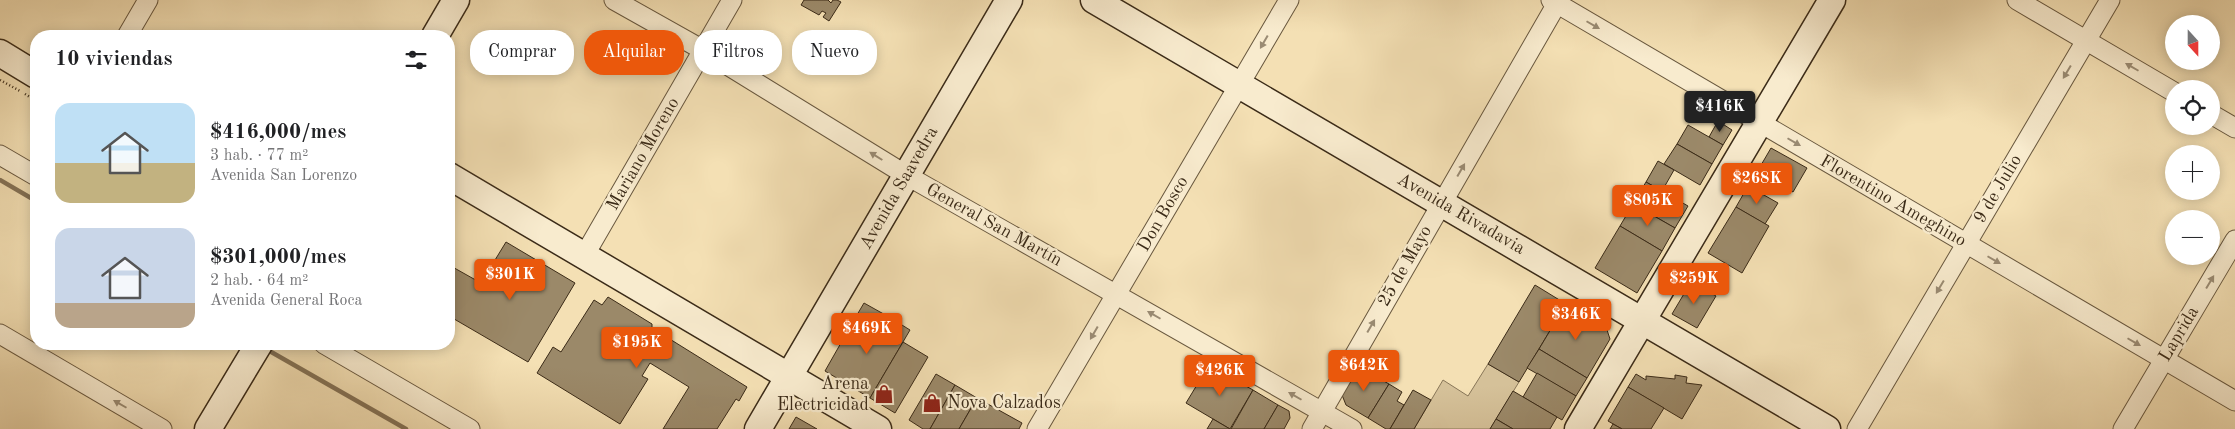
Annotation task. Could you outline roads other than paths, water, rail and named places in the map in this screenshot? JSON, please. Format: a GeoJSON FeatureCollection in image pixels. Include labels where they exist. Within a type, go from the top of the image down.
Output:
{"type":"FeatureCollection","features":[{"type":"Feature","properties":{"kind":"street"},"geometry":{"type":"LineString","coordinates":[[130,30],[148,0]]}},
{"type":"Feature","properties":{"kind":"street"},"geometry":{"type":"LineString","coordinates":[[438,30],[456,0]]}},
{"type":"Feature","properties":{"kind":"street","name":"General San Martín"},"geometry":{"type":"LineString","coordinates":[[614,0],[694,45]]}},
{"type":"Feature","properties":{"kind":"street","name":"Mariano Moreno"},"geometry":{"type":"LineString","coordinates":[[715,30],[732,0]]}},
{"type":"Feature","properties":{"kind":"street","name":"Avenida Saavedra"},"geometry":{"type":"LineString","coordinates":[[758,429],[1009,0]]}},
{"type":"Feature","properties":{"kind":"street","name":"Avenida Rivadavia"},"geometry":{"type":"LineString","coordinates":[[1094,0],[1827,429]]}},
{"type":"Feature","properties":{"kind":"street","name":"Don Bosco"},"geometry":{"type":"LineString","coordinates":[[1037,429],[1289,0]]}},
{"type":"Feature","properties":{"kind":"street"},"geometry":{"type":"LineString","coordinates":[[1578,429],[1832,0]]}},
{"type":"Feature","properties":{"kind":"street"},"geometry":{"type":"LineString","coordinates":[[2016,0],[2165,87]]}},
{"type":"Feature","properties":{"kind":"street","name":"9 de Julio"},"geometry":{"type":"LineString","coordinates":[[1857,429],[2110,0]]}},
{"type":"Feature","properties":{"kind":"street","name":"Florentino Ameghino"},"geometry":{"type":"LineString","coordinates":[[1556,1],[2235,401]]}},
{"type":"Feature","properties":{"kind":"street","name":"25 de Mayo"},"geometry":{"type":"LineString","coordinates":[[1312,429],[1556,1]]}},
{"type":"Feature","properties":{"kind":"street"},"geometry":{"type":"LineString","coordinates":[[0,53],[30,71]]}},
{"type":"Feature","properties":{"kind":"street","name":"Mariano Moreno"},"geometry":{"type":"LineString","coordinates":[[584,256],[694,66]]}},
{"type":"Feature","properties":{"kind":"street","name":"General San Martín"},"geometry":{"type":"LineString","coordinates":[[744,75],[906,175],[1117,293],[1352,429]]}},
{"type":"Feature","properties":{"kind":"street"},"geometry":{"type":"LineString","coordinates":[[2220,119],[2235,128]]}},
{"type":"Feature","properties":{"kind":"street"},"geometry":{"type":"LineString","coordinates":[[0,155],[30,172]]}},
{"type":"Feature","properties":{"kind":"street"},"geometry":{"type":"LineString","coordinates":[[455,180],[878,429]]}},
{"type":"Feature","properties":{"kind":"street","name":"Laprida"},"geometry":{"type":"LineString","coordinates":[[2123,429],[2235,240]]}},
{"type":"Feature","properties":{"kind":"street"},"geometry":{"type":"LineString","coordinates":[[0,334],[162,429]]}},
{"type":"Feature","properties":{"kind":"street"},"geometry":{"type":"LineString","coordinates":[[208,429],[255,350]]}},
{"type":"Feature","properties":{"kind":"street"},"geometry":{"type":"LineString","coordinates":[[334,350],[470,429]]}},
{"type":"Feature","properties":{"kind":"waterway"},"geometry":{"type":"LineString","coordinates":[[0,180],[30,198]]}},
{"type":"Feature","properties":{"kind":"waterway"},"geometry":{"type":"LineString","coordinates":[[268,350],[406,429]]}},
{"type":"Feature","properties":{"kind":"place","name":"Arena Electricidad"},"geometry":{"type":"Point","coordinates":[884,394]}},
{"type":"Feature","properties":{"kind":"place","name":"Nova Calzados"},"geometry":{"type":"Point","coordinates":[932,403]}}]}
